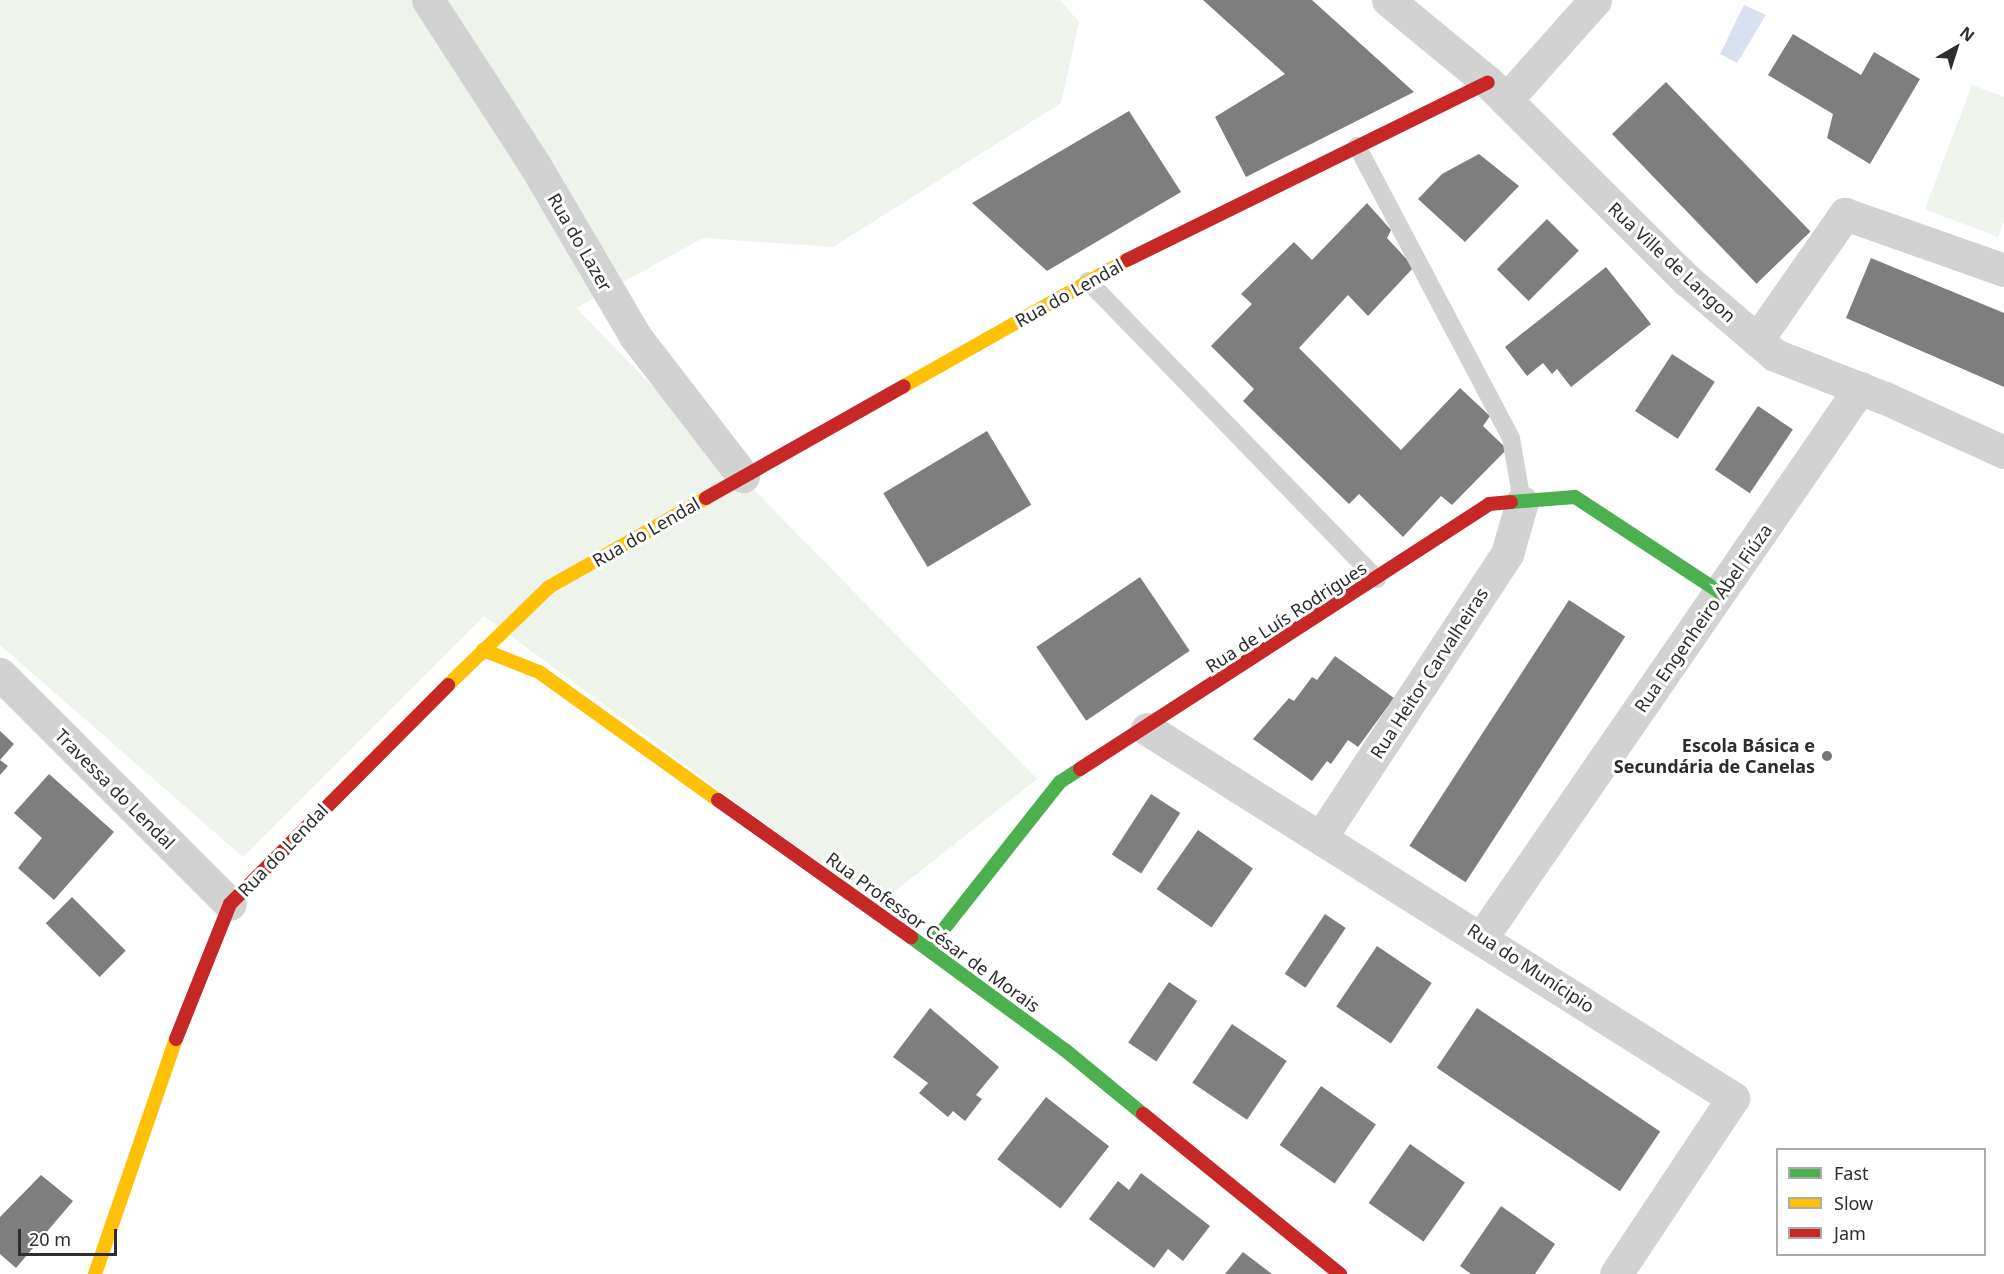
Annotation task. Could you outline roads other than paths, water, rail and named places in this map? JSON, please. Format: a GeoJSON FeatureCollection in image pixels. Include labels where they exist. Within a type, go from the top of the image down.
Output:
{"type":"FeatureCollection","features":[{"type":"Feature","properties":{"kind":"street","name":"Rua do Lazer"},"geometry":{"type":"LineString","coordinates":[[428,0],[536,167],[635,336],[743,476]]}},
{"type":"Feature","properties":{"kind":"street","name":"Rua Ville de Langon"},"geometry":{"type":"LineString","coordinates":[[1388,0],[1497,91],[1688,281],[1775,355],[1860,388],[2004,452]]}},
{"type":"Feature","properties":{"kind":"street","name":"Rua do Lendal"},"geometry":{"type":"LineString","coordinates":[[95,1274],[191,994],[230,904],[483,650],[549,587],[1088,281],[1357,146],[1497,91],[1595,0]]}},
{"type":"Feature","properties":{"kind":"street"},"geometry":{"type":"LineString","coordinates":[[1757,340],[1845,214],[2004,270]]}},
{"type":"Feature","properties":{"kind":"street","name":"Rua Engenheiro Abel Fiúza"},"geometry":{"type":"LineString","coordinates":[[1482,937],[1860,388]]}},
{"type":"Feature","properties":{"kind":"street","name":"Rua de Luís Rodrigues"},"geometry":{"type":"LineString","coordinates":[[928,949],[1060,782],[1147,729],[1489,504],[1575,497],[1721,593]]}},
{"type":"Feature","properties":{"kind":"street","name":"Rua Heitor Carvalheiras"},"geometry":{"type":"LineString","coordinates":[[1321,837],[1507,555],[1522,502]]}},
{"type":"Feature","properties":{"kind":"street","name":"Rua Professor César de Morais"},"geometry":{"type":"LineString","coordinates":[[483,650],[539,672],[928,949],[1065,1050],[1340,1274]]}},
{"type":"Feature","properties":{"kind":"street","name":"Travessa do Lendal"},"geometry":{"type":"LineString","coordinates":[[0,674],[230,904]]}},
{"type":"Feature","properties":{"kind":"street","name":"Rua do Munícipio"},"geometry":{"type":"LineString","coordinates":[[1147,729],[1482,937],[1733,1098],[1616,1274]]}},
{"type":"Feature","properties":{"kind":"lane"},"geometry":{"type":"LineString","coordinates":[[1357,146],[1511,438],[1522,502]]}},
{"type":"Feature","properties":{"kind":"lane"},"geometry":{"type":"LineString","coordinates":[[1088,281],[1377,579]]}},
{"type":"Feature","properties":{"kind":"water"},"geometry":{"type":"Polygon","coordinates":[[[1744,5],[1766,15],[1737,63],[1720,54],[1744,5]]]}},
{"type":"Feature","properties":{"kind":"place","name":"Escola Básica e Secundária de Canelas"},"geometry":{"type":"Point","coordinates":[1827,756]}}]}
